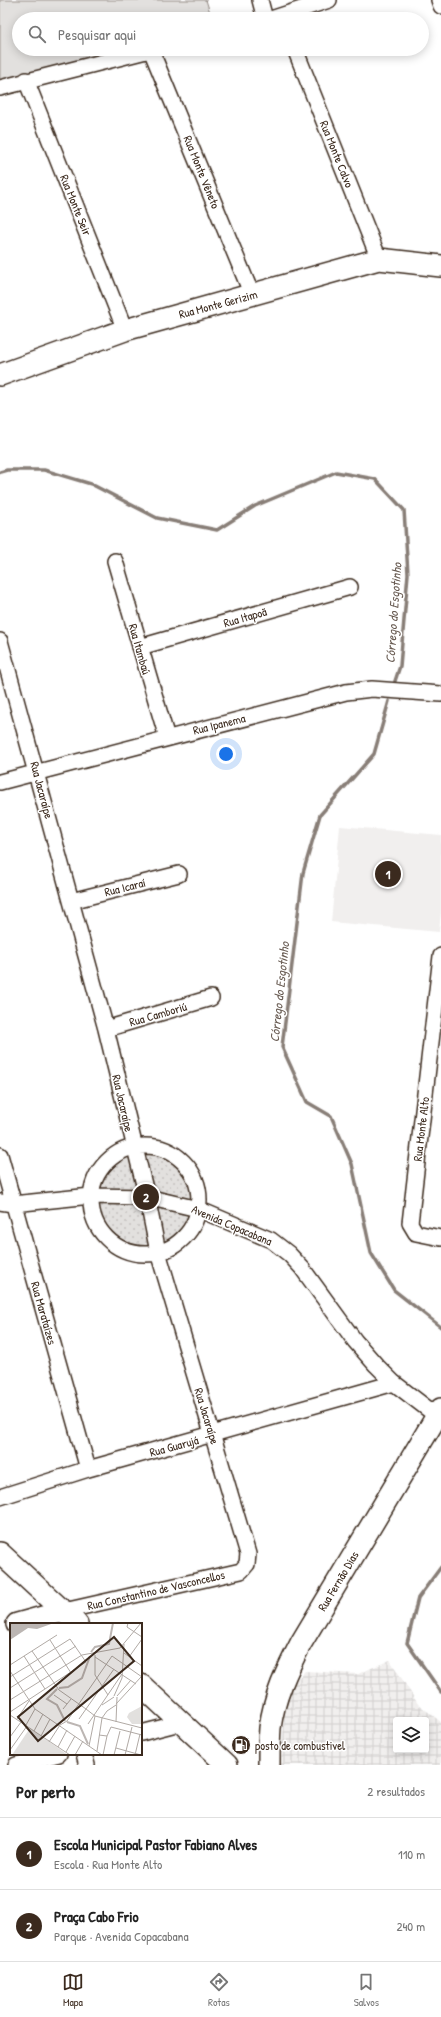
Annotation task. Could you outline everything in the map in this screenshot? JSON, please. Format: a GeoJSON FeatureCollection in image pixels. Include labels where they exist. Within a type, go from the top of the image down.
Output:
{"type":"FeatureCollection","features":[{"type":"Feature","properties":{"kind":"street"},"geometry":{"type":"LineString","coordinates":[[260,0],[263,12]]}},
{"type":"Feature","properties":{"kind":"street"},"geometry":{"type":"LineString","coordinates":[[296,12],[329,0]]}},
{"type":"Feature","properties":{"kind":"street"},"geometry":{"type":"LineString","coordinates":[[439,0],[441,6]]}},
{"type":"Feature","properties":{"kind":"street"},"geometry":{"type":"LineString","coordinates":[[0,88],[26,80],[124,56]]}},
{"type":"Feature","properties":{"kind":"street","name":"Rua Monte Vêneto"},"geometry":{"type":"LineString","coordinates":[[156,56],[252,295]]}},
{"type":"Feature","properties":{"kind":"street","name":"Rua Monte Calvo"},"geometry":{"type":"LineString","coordinates":[[298,56],[379,259]]}},
{"type":"Feature","properties":{"kind":"street","name":"Rua Monte Seir"},"geometry":{"type":"LineString","coordinates":[[26,80],[125,330]]}},
{"type":"Feature","properties":{"kind":"street","name":"Rua Monte Gerizim"},"geometry":{"type":"LineString","coordinates":[[0,375],[125,330],[379,259],[441,266]]}},
{"type":"Feature","properties":{"kind":"street","name":"Rua Itambaú"},"geometry":{"type":"LineString","coordinates":[[114,561],[167,738]]}},
{"type":"Feature","properties":{"kind":"street","name":"Rua Itapoã"},"geometry":{"type":"LineString","coordinates":[[140,647],[350,587]]}},
{"type":"Feature","properties":{"kind":"street","name":"Rua Jacaraípe"},"geometry":{"type":"LineString","coordinates":[[0,641],[106,1029],[147,1197],[158,1252],[248,1554],[247,1564]]}},
{"type":"Feature","properties":{"kind":"street","name":"Rua Ipanema"},"geometry":{"type":"LineString","coordinates":[[0,782],[346,692],[372,689],[441,694]]}},
{"type":"Feature","properties":{"kind":"street","name":"Rua Icaraí"},"geometry":{"type":"LineString","coordinates":[[71,901],[179,874]]}},
{"type":"Feature","properties":{"kind":"street","name":"Rua Monte Alto"},"geometry":{"type":"LineString","coordinates":[[441,956],[410,1223],[412,1230],[419,1234],[441,1238]]}},
{"type":"Feature","properties":{"kind":"street","name":"Rua Camboriú"},"geometry":{"type":"LineString","coordinates":[[106,1029],[211,998]]}},
{"type":"Feature","properties":{"kind":"street"},"geometry":{"type":"LineString","coordinates":[[151,1146],[168,1151],[182,1161],[193,1175],[198,1192],[198,1209],[193,1224],[184,1236],[172,1246],[158,1252],[141,1254],[124,1250],[110,1241],[99,1228],[92,1213],[91,1196],[95,1179],[104,1164],[118,1153],[134,1147],[151,1146]]}},
{"type":"Feature","properties":{"kind":"street","name":"Rua Marataízes"},"geometry":{"type":"LineString","coordinates":[[0,1155],[6,1203],[88,1470]]}},
{"type":"Feature","properties":{"kind":"street","name":"Avenida Copacabana"},"geometry":{"type":"LineString","coordinates":[[6,1203],[91,1196],[147,1197],[198,1209],[271,1240],[289,1254],[302,1268],[355,1341],[394,1383],[439,1413]]}},
{"type":"Feature","properties":{"kind":"street","name":"Rua Guarujá"},"geometry":{"type":"LineString","coordinates":[[0,1497],[88,1470],[213,1436],[394,1383]]}},
{"type":"Feature","properties":{"kind":"street","name":"Rua Fernão Dias"},"geometry":{"type":"LineString","coordinates":[[269,1765],[270,1728],[275,1702],[284,1676],[301,1643],[439,1413]]}},
{"type":"Feature","properties":{"kind":"street"},"geometry":{"type":"LineString","coordinates":[[0,1553],[70,1618]]}},
{"type":"Feature","properties":{"kind":"street","name":"Rua Constantino de Vasconcellos"},"geometry":{"type":"LineString","coordinates":[[26,1623],[70,1618],[241,1571],[247,1564]]}},
{"type":"Feature","properties":{"kind":"street"},"geometry":{"type":"LineString","coordinates":[[0,1629],[10,1626]]}},
{"type":"Feature","properties":{"kind":"street"},"geometry":{"type":"LineString","coordinates":[[142,1687],[227,1765]]}},
{"type":"Feature","properties":{"kind":"street"},"geometry":{"type":"LineString","coordinates":[[142,1733],[180,1723]]}},
{"type":"Feature","properties":{"kind":"street"},"geometry":{"type":"LineString","coordinates":[[16,1765],[55,1755]]}},
{"type":"Feature","properties":{"kind":"street"},"geometry":{"type":"LineString","coordinates":[[84,1755],[87,1765]]}},
{"type":"Feature","properties":{"kind":"shaded area"},"geometry":{"type":"Polygon","coordinates":[[[0,0],[206,0],[210,12],[12,12],[12,56],[126,56],[0,91],[0,0]]]}},
{"type":"Feature","properties":{"kind":"shaded area"},"geometry":{"type":"Polygon","coordinates":[[[340,826],[441,835],[441,912],[439,932],[331,922],[340,826]]]}},
{"type":"Feature","properties":{"kind":"shaded area"},"geometry":{"type":"Polygon","coordinates":[[[146,1150],[165,1154],[181,1164],[191,1180],[195,1199],[191,1218],[181,1234],[165,1244],[146,1248],[127,1244],[111,1234],[101,1218],[97,1199],[101,1180],[111,1164],[127,1154],[146,1150]]]}},
{"type":"Feature","properties":{"kind":"shaded area"},"geometry":{"type":"Polygon","coordinates":[[[390,1660],[418,1704],[441,1722],[441,1765],[281,1765],[285,1706],[291,1686],[305,1671],[358,1674],[390,1660]]]}},
{"type":"Feature","properties":{"kind":"waterway","name":"Córrego do Esgotinho"},"geometry":{"type":"LineString","coordinates":[[0,472],[7,470],[44,470],[91,484],[157,518],[217,530],[255,506],[336,472],[375,479],[404,510],[408,574],[400,666],[395,681]]}},
{"type":"Feature","properties":{"kind":"waterway","name":"Córrego do Esgotinho"},"geometry":{"type":"LineString","coordinates":[[389,701],[374,754],[320,815],[303,873],[282,1047],[307,1102],[331,1116],[352,1164],[371,1253],[394,1290],[441,1327]]}},
{"type":"Feature","properties":{"kind":"waterway","name":"Córrego do Esgotinho"},"geometry":{"type":"LineString","coordinates":[[441,1567],[418,1598],[407,1643],[441,1692]]}},
{"type":"Feature","properties":{"kind":"place","name":"Escola Municipal Pastor Fabiano Alves"},"geometry":{"type":"Point","coordinates":[388,874]}},
{"type":"Feature","properties":{"kind":"place","name":"Praça Cabo Frio"},"geometry":{"type":"Point","coordinates":[146,1197]}},
{"type":"Feature","properties":{"kind":"place","name":"posto de combustivel"},"geometry":{"type":"Point","coordinates":[241,1745]}}]}
